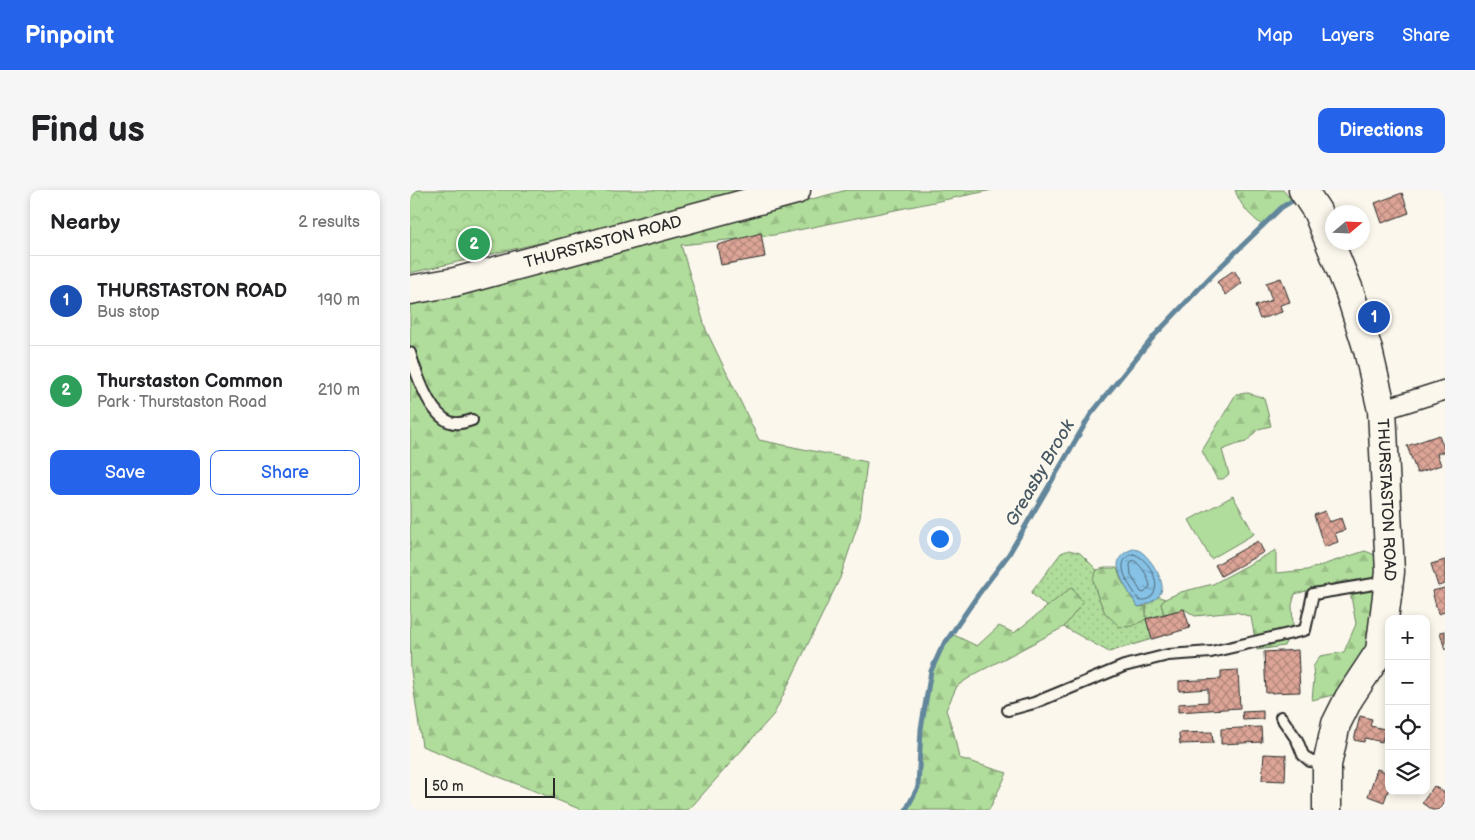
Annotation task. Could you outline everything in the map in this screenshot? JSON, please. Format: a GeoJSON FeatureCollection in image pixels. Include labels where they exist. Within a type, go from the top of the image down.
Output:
{"type":"FeatureCollection","features":[{"type":"Feature","properties":{"kind":"street","name":"THURSTASTON ROAD"},"geometry":{"type":"LineString","coordinates":[[410,290],[455,282],[796,190]]}},
{"type":"Feature","properties":{"kind":"street","name":"THURSTASTON ROAD"},"geometry":{"type":"LineString","coordinates":[[1303,190],[1317,211],[1349,290],[1368,350],[1382,410],[1390,581],[1380,651],[1349,698],[1336,724],[1328,765],[1327,810]]}},
{"type":"Feature","properties":{"kind":"street"},"geometry":{"type":"LineString","coordinates":[[1382,410],[1445,390]]}},
{"type":"Feature","properties":{"kind":"lane"},"geometry":{"type":"LineString","coordinates":[[410,353],[427,398],[437,412],[449,422],[457,424],[472,420]]}},
{"type":"Feature","properties":{"kind":"lane"},"geometry":{"type":"LineString","coordinates":[[1008,710],[1034,703],[1124,666],[1168,655],[1211,652],[1305,630],[1313,594],[1390,581]]}},
{"type":"Feature","properties":{"kind":"lane"},"geometry":{"type":"LineString","coordinates":[[1281,717],[1297,740],[1303,755],[1310,761],[1328,765]]}},
{"type":"Feature","properties":{"kind":"green space"},"geometry":{"type":"Polygon","coordinates":[[[410,190],[753,190],[648,218],[410,273],[410,190]]]}},
{"type":"Feature","properties":{"kind":"green space"},"geometry":{"type":"Polygon","coordinates":[[[847,190],[992,190],[774,235],[681,245],[706,330],[759,440],[867,462],[860,518],[840,578],[774,714],[687,810],[582,810],[422,746],[411,671],[410,637],[410,298],[677,234],[847,190]]]}},
{"type":"Feature","properties":{"kind":"green space"},"geometry":{"type":"Polygon","coordinates":[[[1235,190],[1283,190],[1292,201],[1282,207],[1262,225],[1246,210],[1235,190]]]}},
{"type":"Feature","properties":{"kind":"green space"},"geometry":{"type":"Polygon","coordinates":[[[1248,393],[1264,398],[1271,426],[1258,429],[1246,442],[1222,450],[1229,474],[1223,479],[1217,479],[1202,451],[1236,394],[1248,393]]]}},
{"type":"Feature","properties":{"kind":"green space"},"geometry":{"type":"Polygon","coordinates":[[[1233,496],[1254,534],[1211,559],[1189,520],[1233,496]]]}},
{"type":"Feature","properties":{"kind":"green space"},"geometry":{"type":"Polygon","coordinates":[[[1069,550],[1080,553],[1097,570],[1094,581],[1105,613],[1146,619],[1152,639],[1109,652],[1064,627],[1082,602],[1072,587],[1047,607],[1031,593],[1061,553],[1069,550]]]}},
{"type":"Feature","properties":{"kind":"green space"},"geometry":{"type":"Polygon","coordinates":[[[1276,550],[1276,573],[1307,570],[1365,551],[1373,554],[1378,561],[1372,633],[1363,658],[1333,695],[1312,700],[1313,667],[1320,656],[1344,652],[1356,624],[1348,580],[1295,594],[1292,605],[1293,626],[1284,646],[1257,650],[1251,617],[1236,612],[1195,616],[1184,609],[1164,614],[1161,604],[1165,599],[1181,592],[1213,584],[1276,550]]]}},
{"type":"Feature","properties":{"kind":"green space"},"geometry":{"type":"Polygon","coordinates":[[[1117,568],[1121,580],[1139,607],[1146,606],[1146,619],[1133,626],[1120,627],[1105,613],[1093,579],[1097,570],[1117,568]]]}},
{"type":"Feature","properties":{"kind":"green space"},"geometry":{"type":"Polygon","coordinates":[[[1072,587],[1083,602],[1064,627],[975,674],[957,686],[946,710],[959,758],[1007,773],[989,810],[906,810],[918,787],[921,729],[931,671],[941,649],[952,634],[977,646],[999,626],[1014,633],[1072,587]]]}},
{"type":"Feature","properties":{"kind":"green space"},"geometry":{"type":"Polygon","coordinates":[[[1158,596],[1165,599],[1161,604],[1164,614],[1146,619],[1146,606],[1158,596]]]}},
{"type":"Feature","properties":{"kind":"water"},"geometry":{"type":"Polygon","coordinates":[[[1133,549],[1147,557],[1158,573],[1162,584],[1161,592],[1156,598],[1138,607],[1119,573],[1118,567],[1121,557],[1133,549]]]}},
{"type":"Feature","properties":{"kind":"building"},"geometry":{"type":"Polygon","coordinates":[[[1402,193],[1409,213],[1382,223],[1375,203],[1402,193]]]}},
{"type":"Feature","properties":{"kind":"building"},"geometry":{"type":"Polygon","coordinates":[[[761,233],[765,257],[721,265],[717,245],[761,233]]]}},
{"type":"Feature","properties":{"kind":"building"},"geometry":{"type":"Polygon","coordinates":[[[1234,270],[1242,283],[1226,295],[1217,282],[1234,270]]]}},
{"type":"Feature","properties":{"kind":"building"},"geometry":{"type":"Polygon","coordinates":[[[1281,278],[1290,302],[1280,305],[1282,312],[1260,319],[1255,306],[1272,300],[1266,283],[1281,278]]]}},
{"type":"Feature","properties":{"kind":"building"},"geometry":{"type":"Polygon","coordinates":[[[1439,435],[1445,451],[1437,454],[1441,465],[1417,473],[1407,446],[1439,435]]]}},
{"type":"Feature","properties":{"kind":"building"},"geometry":{"type":"Polygon","coordinates":[[[1325,511],[1329,522],[1341,518],[1345,530],[1335,533],[1338,542],[1324,547],[1314,515],[1325,511]]]}},
{"type":"Feature","properties":{"kind":"building"},"geometry":{"type":"Polygon","coordinates":[[[1258,541],[1264,552],[1221,576],[1215,565],[1258,541]]]}},
{"type":"Feature","properties":{"kind":"building"},"geometry":{"type":"Polygon","coordinates":[[[1445,560],[1445,584],[1438,586],[1431,564],[1445,560]]]}},
{"type":"Feature","properties":{"kind":"building"},"geometry":{"type":"Polygon","coordinates":[[[1445,588],[1445,612],[1438,614],[1432,591],[1445,588]]]}},
{"type":"Feature","properties":{"kind":"building"},"geometry":{"type":"Polygon","coordinates":[[[1184,609],[1190,628],[1152,639],[1146,619],[1184,609]]]}},
{"type":"Feature","properties":{"kind":"building"},"geometry":{"type":"Polygon","coordinates":[[[1445,631],[1445,650],[1440,632],[1445,631]]]}},
{"type":"Feature","properties":{"kind":"building"},"geometry":{"type":"Polygon","coordinates":[[[1298,650],[1300,692],[1266,693],[1264,652],[1298,650]]]}},
{"type":"Feature","properties":{"kind":"building"},"geometry":{"type":"Polygon","coordinates":[[[1238,670],[1240,708],[1178,712],[1178,704],[1208,702],[1208,689],[1179,691],[1179,681],[1221,679],[1221,671],[1238,670]]]}},
{"type":"Feature","properties":{"kind":"building"},"geometry":{"type":"Polygon","coordinates":[[[1263,711],[1263,719],[1243,720],[1242,712],[1263,711]]]}},
{"type":"Feature","properties":{"kind":"building"},"geometry":{"type":"Polygon","coordinates":[[[1360,716],[1372,719],[1370,726],[1385,729],[1382,742],[1365,738],[1364,742],[1354,740],[1360,716]]]}},
{"type":"Feature","properties":{"kind":"building"},"geometry":{"type":"Polygon","coordinates":[[[1261,727],[1262,742],[1221,744],[1221,729],[1261,727]]]}},
{"type":"Feature","properties":{"kind":"building"},"geometry":{"type":"Polygon","coordinates":[[[1212,732],[1213,743],[1180,744],[1179,733],[1212,732]]]}},
{"type":"Feature","properties":{"kind":"building"},"geometry":{"type":"Polygon","coordinates":[[[1264,754],[1286,755],[1285,781],[1262,780],[1264,754]]]}},
{"type":"Feature","properties":{"kind":"building"},"geometry":{"type":"Polygon","coordinates":[[[1377,769],[1385,772],[1386,795],[1384,802],[1368,796],[1377,769]]]}},
{"type":"Feature","properties":{"kind":"building"},"geometry":{"type":"Polygon","coordinates":[[[1434,786],[1445,793],[1445,802],[1440,810],[1432,810],[1422,803],[1428,795],[1430,795],[1434,786]]]}},
{"type":"Feature","properties":{"kind":"waterway","name":"Greasby Brook"},"geometry":{"type":"LineString","coordinates":[[906,810],[918,787],[921,729],[931,671],[941,649],[1009,554],[1091,414],[1155,335],[1211,276],[1282,207],[1292,201]]}},
{"type":"Feature","properties":{"kind":"place","name":"Thurstaston Common"},"geometry":{"type":"Point","coordinates":[474,244]}},
{"type":"Feature","properties":{"kind":"place","name":"THURSTASTON ROAD"},"geometry":{"type":"Point","coordinates":[1374,317]}}]}
